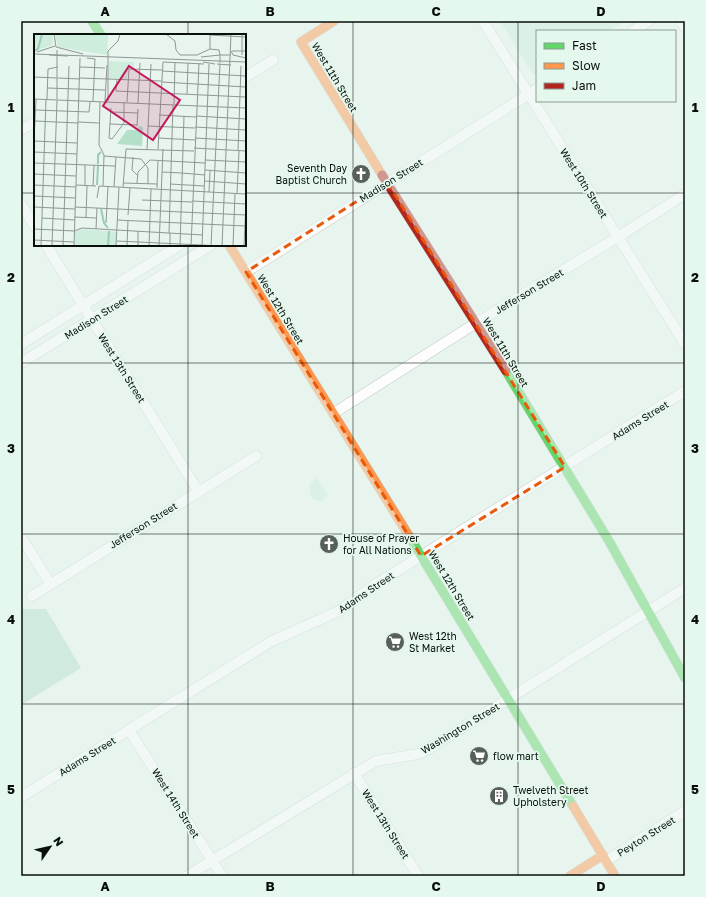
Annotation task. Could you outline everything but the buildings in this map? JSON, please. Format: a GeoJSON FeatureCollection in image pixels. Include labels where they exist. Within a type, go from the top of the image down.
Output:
{"type":"FeatureCollection","features":[{"type":"Feature","properties":{"kind":"street","name":"West 11th Street"},"geometry":{"type":"LineString","coordinates":[[334,21],[301,42],[565,467],[609,541],[685,678]]}},
{"type":"Feature","properties":{"kind":"street","name":"West 10th Street"},"geometry":{"type":"LineString","coordinates":[[483,21],[533,91]]}},
{"type":"Feature","properties":{"kind":"street"},"geometry":{"type":"LineString","coordinates":[[635,30],[649,21]]}},
{"type":"Feature","properties":{"kind":"street"},"geometry":{"type":"LineString","coordinates":[[681,21],[685,27]]}},
{"type":"Feature","properties":{"kind":"street"},"geometry":{"type":"LineString","coordinates":[[96,22],[101,34]]}},
{"type":"Feature","properties":{"kind":"street"},"geometry":{"type":"LineString","coordinates":[[246,77],[273,60]]}},
{"type":"Feature","properties":{"kind":"street","name":"Madison Street"},"geometry":{"type":"LineString","coordinates":[[246,272],[533,91]]}},
{"type":"Feature","properties":{"kind":"street","name":"West 10th Street"},"geometry":{"type":"LineString","coordinates":[[539,102],[574,168],[685,344]]}},
{"type":"Feature","properties":{"kind":"street"},"geometry":{"type":"LineString","coordinates":[[21,130],[34,123]]}},
{"type":"Feature","properties":{"kind":"street","name":"Jefferson Street"},"geometry":{"type":"LineString","coordinates":[[334,414],[476,323],[618,237],[685,194]]}},
{"type":"Feature","properties":{"kind":"street"},"geometry":{"type":"LineString","coordinates":[[21,204],[34,224]]}},
{"type":"Feature","properties":{"kind":"street","name":"West 13th Street"},"geometry":{"type":"LineString","coordinates":[[47,246],[198,491]]}},
{"type":"Feature","properties":{"kind":"street","name":"Madison Street"},"geometry":{"type":"LineString","coordinates":[[21,344],[178,246]]}},
{"type":"Feature","properties":{"kind":"street","name":"Madison Street"},"geometry":{"type":"LineString","coordinates":[[21,363],[209,246]]}},
{"type":"Feature","properties":{"kind":"street","name":"West 12th Street"},"geometry":{"type":"LineString","coordinates":[[230,246],[421,556],[615,876]]}},
{"type":"Feature","properties":{"kind":"street","name":"Adams Street"},"geometry":{"type":"LineString","coordinates":[[21,797],[272,641],[339,611],[349,602],[421,556],[685,392]]}},
{"type":"Feature","properties":{"kind":"street","name":"Jefferson Street"},"geometry":{"type":"LineString","coordinates":[[32,596],[50,583],[256,456]]}},
{"type":"Feature","properties":{"kind":"street"},"geometry":{"type":"LineString","coordinates":[[21,537],[50,583]]}},
{"type":"Feature","properties":{"kind":"street","name":"Washington Street"},"geometry":{"type":"LineString","coordinates":[[187,876],[376,761],[418,754],[427,750],[685,588]]}},
{"type":"Feature","properties":{"kind":"street","name":"West 14th Street"},"geometry":{"type":"LineString","coordinates":[[130,730],[222,876]]}},
{"type":"Feature","properties":{"kind":"street","name":"West 13th Street"},"geometry":{"type":"LineString","coordinates":[[354,773],[418,876]]}},
{"type":"Feature","properties":{"kind":"street","name":"Peyton Street"},"geometry":{"type":"LineString","coordinates":[[570,876],[605,858],[685,811]]}},
{"type":"Feature","properties":{"kind":"highlighted area"},"geometry":{"type":"Polygon","coordinates":[[[387,182],[565,467],[421,556],[246,272],[387,182]]]}},
{"type":"Feature","properties":{"kind":"green space"},"geometry":{"type":"Polygon","coordinates":[[[500,21],[625,21],[611,30],[536,30],[536,74],[533,74],[500,21]]]}},
{"type":"Feature","properties":{"kind":"green space"},"geometry":{"type":"Polygon","coordinates":[[[317,478],[328,495],[322,501],[314,500],[310,494],[310,483],[317,478]]]}},
{"type":"Feature","properties":{"kind":"green space"},"geometry":{"type":"Polygon","coordinates":[[[21,609],[46,609],[81,668],[21,705],[21,609]]]}},
{"type":"Feature","properties":{"kind":"traffic: fast"},"geometry":{"type":"LineString","coordinates":[[92,21],[100,34]]}},
{"type":"Feature","properties":{"kind":"traffic: fast"},"geometry":{"type":"LineString","coordinates":[[506,371],[609,541],[685,678]]}},
{"type":"Feature","properties":{"kind":"traffic: fast"},"geometry":{"type":"LineString","coordinates":[[409,536],[573,806]]}},
{"type":"Feature","properties":{"kind":"traffic: slow"},"geometry":{"type":"LineString","coordinates":[[334,21],[301,42],[382,175]]}},
{"type":"Feature","properties":{"kind":"traffic: slow"},"geometry":{"type":"LineString","coordinates":[[230,246],[409,536]]}},
{"type":"Feature","properties":{"kind":"traffic: slow"},"geometry":{"type":"LineString","coordinates":[[573,806],[615,876]]}},
{"type":"Feature","properties":{"kind":"traffic: slow"},"geometry":{"type":"LineString","coordinates":[[570,876],[603,855]]}},
{"type":"Feature","properties":{"kind":"traffic: jam"},"geometry":{"type":"LineString","coordinates":[[382,175],[506,371]]}},
{"type":"Feature","properties":{"kind":"place","name":"Seventh Day Baptist Church"},"geometry":{"type":"Point","coordinates":[361,174]}},
{"type":"Feature","properties":{"kind":"place","name":"House of Prayer for All Nations"},"geometry":{"type":"Point","coordinates":[329,544]}},
{"type":"Feature","properties":{"kind":"place","name":"West 12th St Market"},"geometry":{"type":"Point","coordinates":[395,642]}},
{"type":"Feature","properties":{"kind":"place","name":"flow mart"},"geometry":{"type":"Point","coordinates":[479,756]}},
{"type":"Feature","properties":{"kind":"place","name":"Twelveth Street Upholstery"},"geometry":{"type":"Point","coordinates":[499,796]}}]}
